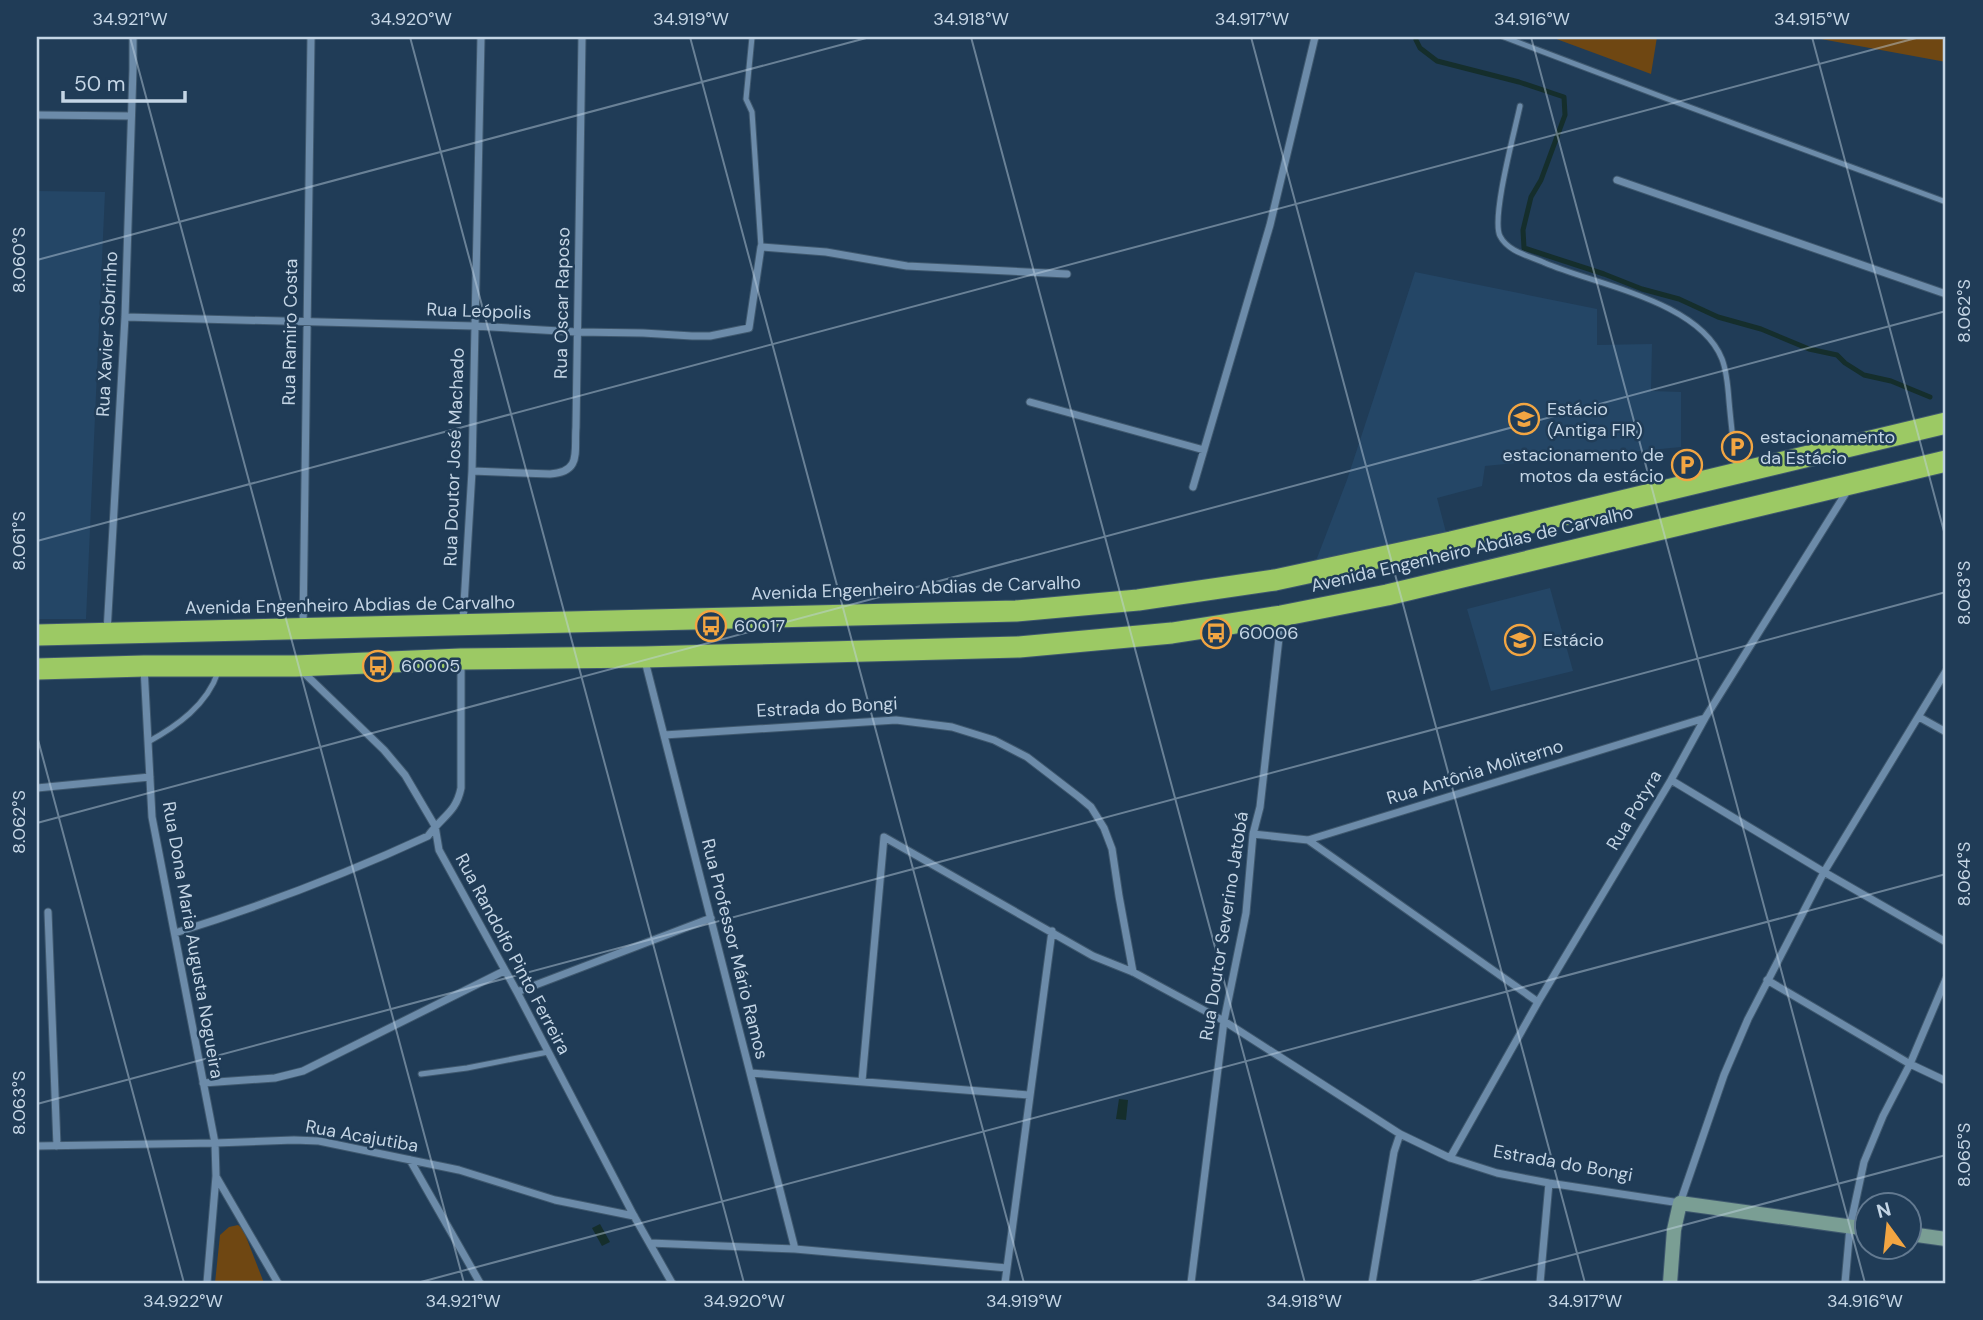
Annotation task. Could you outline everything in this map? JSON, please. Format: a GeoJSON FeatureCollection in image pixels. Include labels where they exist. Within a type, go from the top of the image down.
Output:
{"type":"FeatureCollection","features":[{"type":"Feature","properties":{"kind":"highway","name":"Avenida Engenheiro Abdias de Carvalho"},"geometry":{"type":"LineString","coordinates":[[37,635],[1016,611],[1138,600],[1275,580],[1451,542],[1946,424]]}},
{"type":"Feature","properties":{"kind":"highway","name":"Avenida Engenheiro Abdias de Carvalho"},"geometry":{"type":"LineString","coordinates":[[37,669],[296,666],[461,659],[1019,647],[1172,633],[1281,616],[1387,595],[1946,461]]}},
{"type":"Feature","properties":{"kind":"main road","name":"Estrada do Bongi"},"geometry":{"type":"LineString","coordinates":[[1680,1202],[1854,1227]]}},
{"type":"Feature","properties":{"kind":"main road"},"geometry":{"type":"LineString","coordinates":[[1670,1283],[1674,1230],[1680,1202]]}},
{"type":"Feature","properties":{"kind":"main road"},"geometry":{"type":"LineString","coordinates":[[1924,1236],[1946,1239]]}},
{"type":"Feature","properties":{"kind":"street","name":"Rua Xavier Sobrinho"},"geometry":{"type":"LineString","coordinates":[[107,633],[125,317],[133,37]]}},
{"type":"Feature","properties":{"kind":"street","name":"Rua Ramiro Costa"},"geometry":{"type":"LineString","coordinates":[[303,628],[311,37]]}},
{"type":"Feature","properties":{"kind":"street","name":"Rua Doutor José Machado"},"geometry":{"type":"LineString","coordinates":[[463,626],[472,471],[481,37]]}},
{"type":"Feature","properties":{"kind":"street","name":"Rua Oscar Raposo"},"geometry":{"type":"LineString","coordinates":[[472,471],[562,474],[572,467],[576,427],[582,37]]}},
{"type":"Feature","properties":{"kind":"street"},"geometry":{"type":"LineString","coordinates":[[1193,487],[1270,225],[1315,37]]}},
{"type":"Feature","properties":{"kind":"street"},"geometry":{"type":"LineString","coordinates":[[37,115],[131,116]]}},
{"type":"Feature","properties":{"kind":"street"},"geometry":{"type":"LineString","coordinates":[[1617,180],[1946,294]]}},
{"type":"Feature","properties":{"kind":"street"},"geometry":{"type":"LineString","coordinates":[[761,247],[826,252],[907,266],[1067,274]]}},
{"type":"Feature","properties":{"kind":"street","name":"Rua Leópolis"},"geometry":{"type":"LineString","coordinates":[[125,317],[474,326],[709,336],[748,328],[761,247]]}},
{"type":"Feature","properties":{"kind":"street"},"geometry":{"type":"LineString","coordinates":[[1030,402],[1204,450]]}},
{"type":"Feature","properties":{"kind":"street","name":"Rua Potyra"},"geometry":{"type":"LineString","coordinates":[[1450,1158],[1705,718],[1852,483]]}},
{"type":"Feature","properties":{"kind":"street","name":"Rua Doutor Severino Jatobá"},"geometry":{"type":"LineString","coordinates":[[1191,1283],[1224,1021],[1246,913],[1253,834],[1260,807],[1281,616]]}},
{"type":"Feature","properties":{"kind":"street","name":"Rua Professor Mário Ramos"},"geometry":{"type":"LineString","coordinates":[[644,657],[795,1249]]}},
{"type":"Feature","properties":{"kind":"street"},"geometry":{"type":"LineString","coordinates":[[175,933],[223,918],[358,867],[428,836],[453,810],[461,788],[461,659]]}},
{"type":"Feature","properties":{"kind":"street","name":"Rua Dona Maria Augusta Nogueira"},"geometry":{"type":"LineString","coordinates":[[144,666],[152,817],[215,1143],[216,1176],[208,1283]]}},
{"type":"Feature","properties":{"kind":"street","name":"Rua Randolfo Pinto Ferreira"},"geometry":{"type":"LineString","coordinates":[[296,666],[384,750],[405,775],[435,826],[439,850],[672,1283]]}},
{"type":"Feature","properties":{"kind":"street"},"geometry":{"type":"LineString","coordinates":[[1680,1202],[1724,1075],[1767,980],[1824,872],[1946,671]]}},
{"type":"Feature","properties":{"kind":"street"},"geometry":{"type":"LineString","coordinates":[[1919,717],[1946,732]]}},
{"type":"Feature","properties":{"kind":"street","name":"Rua Antônia Moliterno"},"geometry":{"type":"LineString","coordinates":[[1253,834],[1308,840],[1705,718]]}},
{"type":"Feature","properties":{"kind":"street","name":"Estrada do Bongi"},"geometry":{"type":"LineString","coordinates":[[664,735],[896,720],[952,727],[994,740],[1027,757],[1091,807],[1104,828],[1112,849],[1133,972]]}},
{"type":"Feature","properties":{"kind":"street"},"geometry":{"type":"LineString","coordinates":[[37,788],[150,777]]}},
{"type":"Feature","properties":{"kind":"street"},"geometry":{"type":"LineString","coordinates":[[1671,780],[1946,942]]}},
{"type":"Feature","properties":{"kind":"street","name":"Estrada do Bongi"},"geometry":{"type":"LineString","coordinates":[[862,1081],[884,837],[1093,956],[1133,972],[1224,1021],[1400,1135],[1450,1158],[1497,1173],[1549,1183],[1680,1202]]}},
{"type":"Feature","properties":{"kind":"street"},"geometry":{"type":"LineString","coordinates":[[1308,840],[1538,1002]]}},
{"type":"Feature","properties":{"kind":"street"},"geometry":{"type":"LineString","coordinates":[[48,912],[57,1146]]}},
{"type":"Feature","properties":{"kind":"street"},"geometry":{"type":"LineString","coordinates":[[517,992],[711,918]]}},
{"type":"Feature","properties":{"kind":"street"},"geometry":{"type":"LineString","coordinates":[[1005,1283],[1052,931]]}},
{"type":"Feature","properties":{"kind":"street"},"geometry":{"type":"LineString","coordinates":[[203,1083],[275,1078],[303,1071],[504,971]]}},
{"type":"Feature","properties":{"kind":"street"},"geometry":{"type":"LineString","coordinates":[[1844,1283],[1850,1227],[1864,1162],[1946,979]]}},
{"type":"Feature","properties":{"kind":"street"},"geometry":{"type":"LineString","coordinates":[[1767,980],[1910,1064],[1946,1081]]}},
{"type":"Feature","properties":{"kind":"street"},"geometry":{"type":"LineString","coordinates":[[751,1073],[1029,1095]]}},
{"type":"Feature","properties":{"kind":"street"},"geometry":{"type":"LineString","coordinates":[[1372,1283],[1394,1152],[1400,1135]]}},
{"type":"Feature","properties":{"kind":"street","name":"Rua Acajutiba"},"geometry":{"type":"LineString","coordinates":[[37,1146],[319,1141],[459,1170],[555,1200],[634,1216]]}},
{"type":"Feature","properties":{"kind":"street"},"geometry":{"type":"LineString","coordinates":[[410,1160],[480,1283]]}},
{"type":"Feature","properties":{"kind":"street","name":"Rua Dona Maria Augusta Nogueira"},"geometry":{"type":"LineString","coordinates":[[216,1176],[278,1283]]}},
{"type":"Feature","properties":{"kind":"street"},"geometry":{"type":"LineString","coordinates":[[1540,1283],[1549,1183]]}},
{"type":"Feature","properties":{"kind":"street"},"geometry":{"type":"LineString","coordinates":[[650,1243],[795,1249],[1007,1268]]}},
{"type":"Feature","properties":{"kind":"lane"},"geometry":{"type":"LineString","coordinates":[[752,37],[746,99],[752,112],[761,247]]}},
{"type":"Feature","properties":{"kind":"lane"},"geometry":{"type":"LineString","coordinates":[[1504,37],[1946,202]]}},
{"type":"Feature","properties":{"kind":"lane"},"geometry":{"type":"LineString","coordinates":[[1520,106],[1497,213],[1500,235],[1514,250],[1651,300],[1673,310],[1701,330],[1722,358],[1736,473]]}},
{"type":"Feature","properties":{"kind":"lane"},"geometry":{"type":"LineString","coordinates":[[148,742],[166,732],[205,699],[220,666]]}},
{"type":"Feature","properties":{"kind":"lane"},"geometry":{"type":"LineString","coordinates":[[421,1074],[548,1052]]}},
{"type":"Feature","properties":{"kind":"shaded area"},"geometry":{"type":"Polygon","coordinates":[[[1551,37],[1657,37],[1651,74],[1643,71],[1551,37]]]}},
{"type":"Feature","properties":{"kind":"shaded area"},"geometry":{"type":"Polygon","coordinates":[[[1810,37],[1946,37],[1946,62],[1810,37]]]}},
{"type":"Feature","properties":{"kind":"shaded area"},"geometry":{"type":"Polygon","coordinates":[[[37,191],[105,192],[86,619],[37,619],[37,191]]]}},
{"type":"Feature","properties":{"kind":"shaded area","name":"Estácio (Antiga FIR)"},"geometry":{"type":"Polygon","coordinates":[[[1415,272],[1597,309],[1597,345],[1652,344],[1651,391],[1681,392],[1681,447],[1485,466],[1482,486],[1437,498],[1447,536],[1314,566],[1347,480],[1415,272]]]}},
{"type":"Feature","properties":{"kind":"shaded area","name":"Estácio"},"geometry":{"type":"Polygon","coordinates":[[[1550,588],[1573,671],[1491,691],[1467,609],[1550,588]]]}},
{"type":"Feature","properties":{"kind":"shaded area"},"geometry":{"type":"Polygon","coordinates":[[[1119,1099],[1128,1100],[1126,1120],[1116,1119],[1119,1099]]]}},
{"type":"Feature","properties":{"kind":"shaded area"},"geometry":{"type":"Polygon","coordinates":[[[600,1224],[610,1242],[602,1246],[592,1228],[600,1224]]]}},
{"type":"Feature","properties":{"kind":"shaded area"},"geometry":{"type":"Polygon","coordinates":[[[238,1225],[243,1229],[264,1283],[215,1283],[220,1235],[229,1227],[238,1225]]]}},
{"type":"Feature","properties":{"kind":"waterway"},"geometry":{"type":"LineString","coordinates":[[1416,40],[1420,48],[1437,61],[1519,82],[1564,97],[1565,115],[1541,180],[1531,197],[1523,230],[1524,248],[1679,299],[1718,317],[1761,329],[1809,349],[1837,355],[1864,375],[1891,381],[1930,397]]}},
{"type":"Feature","properties":{"kind":"place","name":"Estácio (Antiga FIR)"},"geometry":{"type":"Point","coordinates":[1524,419]}},
{"type":"Feature","properties":{"kind":"place","name":"estacionamento da Estácio"},"geometry":{"type":"Point","coordinates":[1737,447]}},
{"type":"Feature","properties":{"kind":"place","name":"estacionamento de motos da estácio"},"geometry":{"type":"Point","coordinates":[1687,465]}},
{"type":"Feature","properties":{"kind":"place","name":"60017"},"geometry":{"type":"Point","coordinates":[711,626]}},
{"type":"Feature","properties":{"kind":"place","name":"60006"},"geometry":{"type":"Point","coordinates":[1216,633]}},
{"type":"Feature","properties":{"kind":"place","name":"Estácio"},"geometry":{"type":"Point","coordinates":[1520,640]}},
{"type":"Feature","properties":{"kind":"place","name":"60005"},"geometry":{"type":"Point","coordinates":[378,666]}}]}
